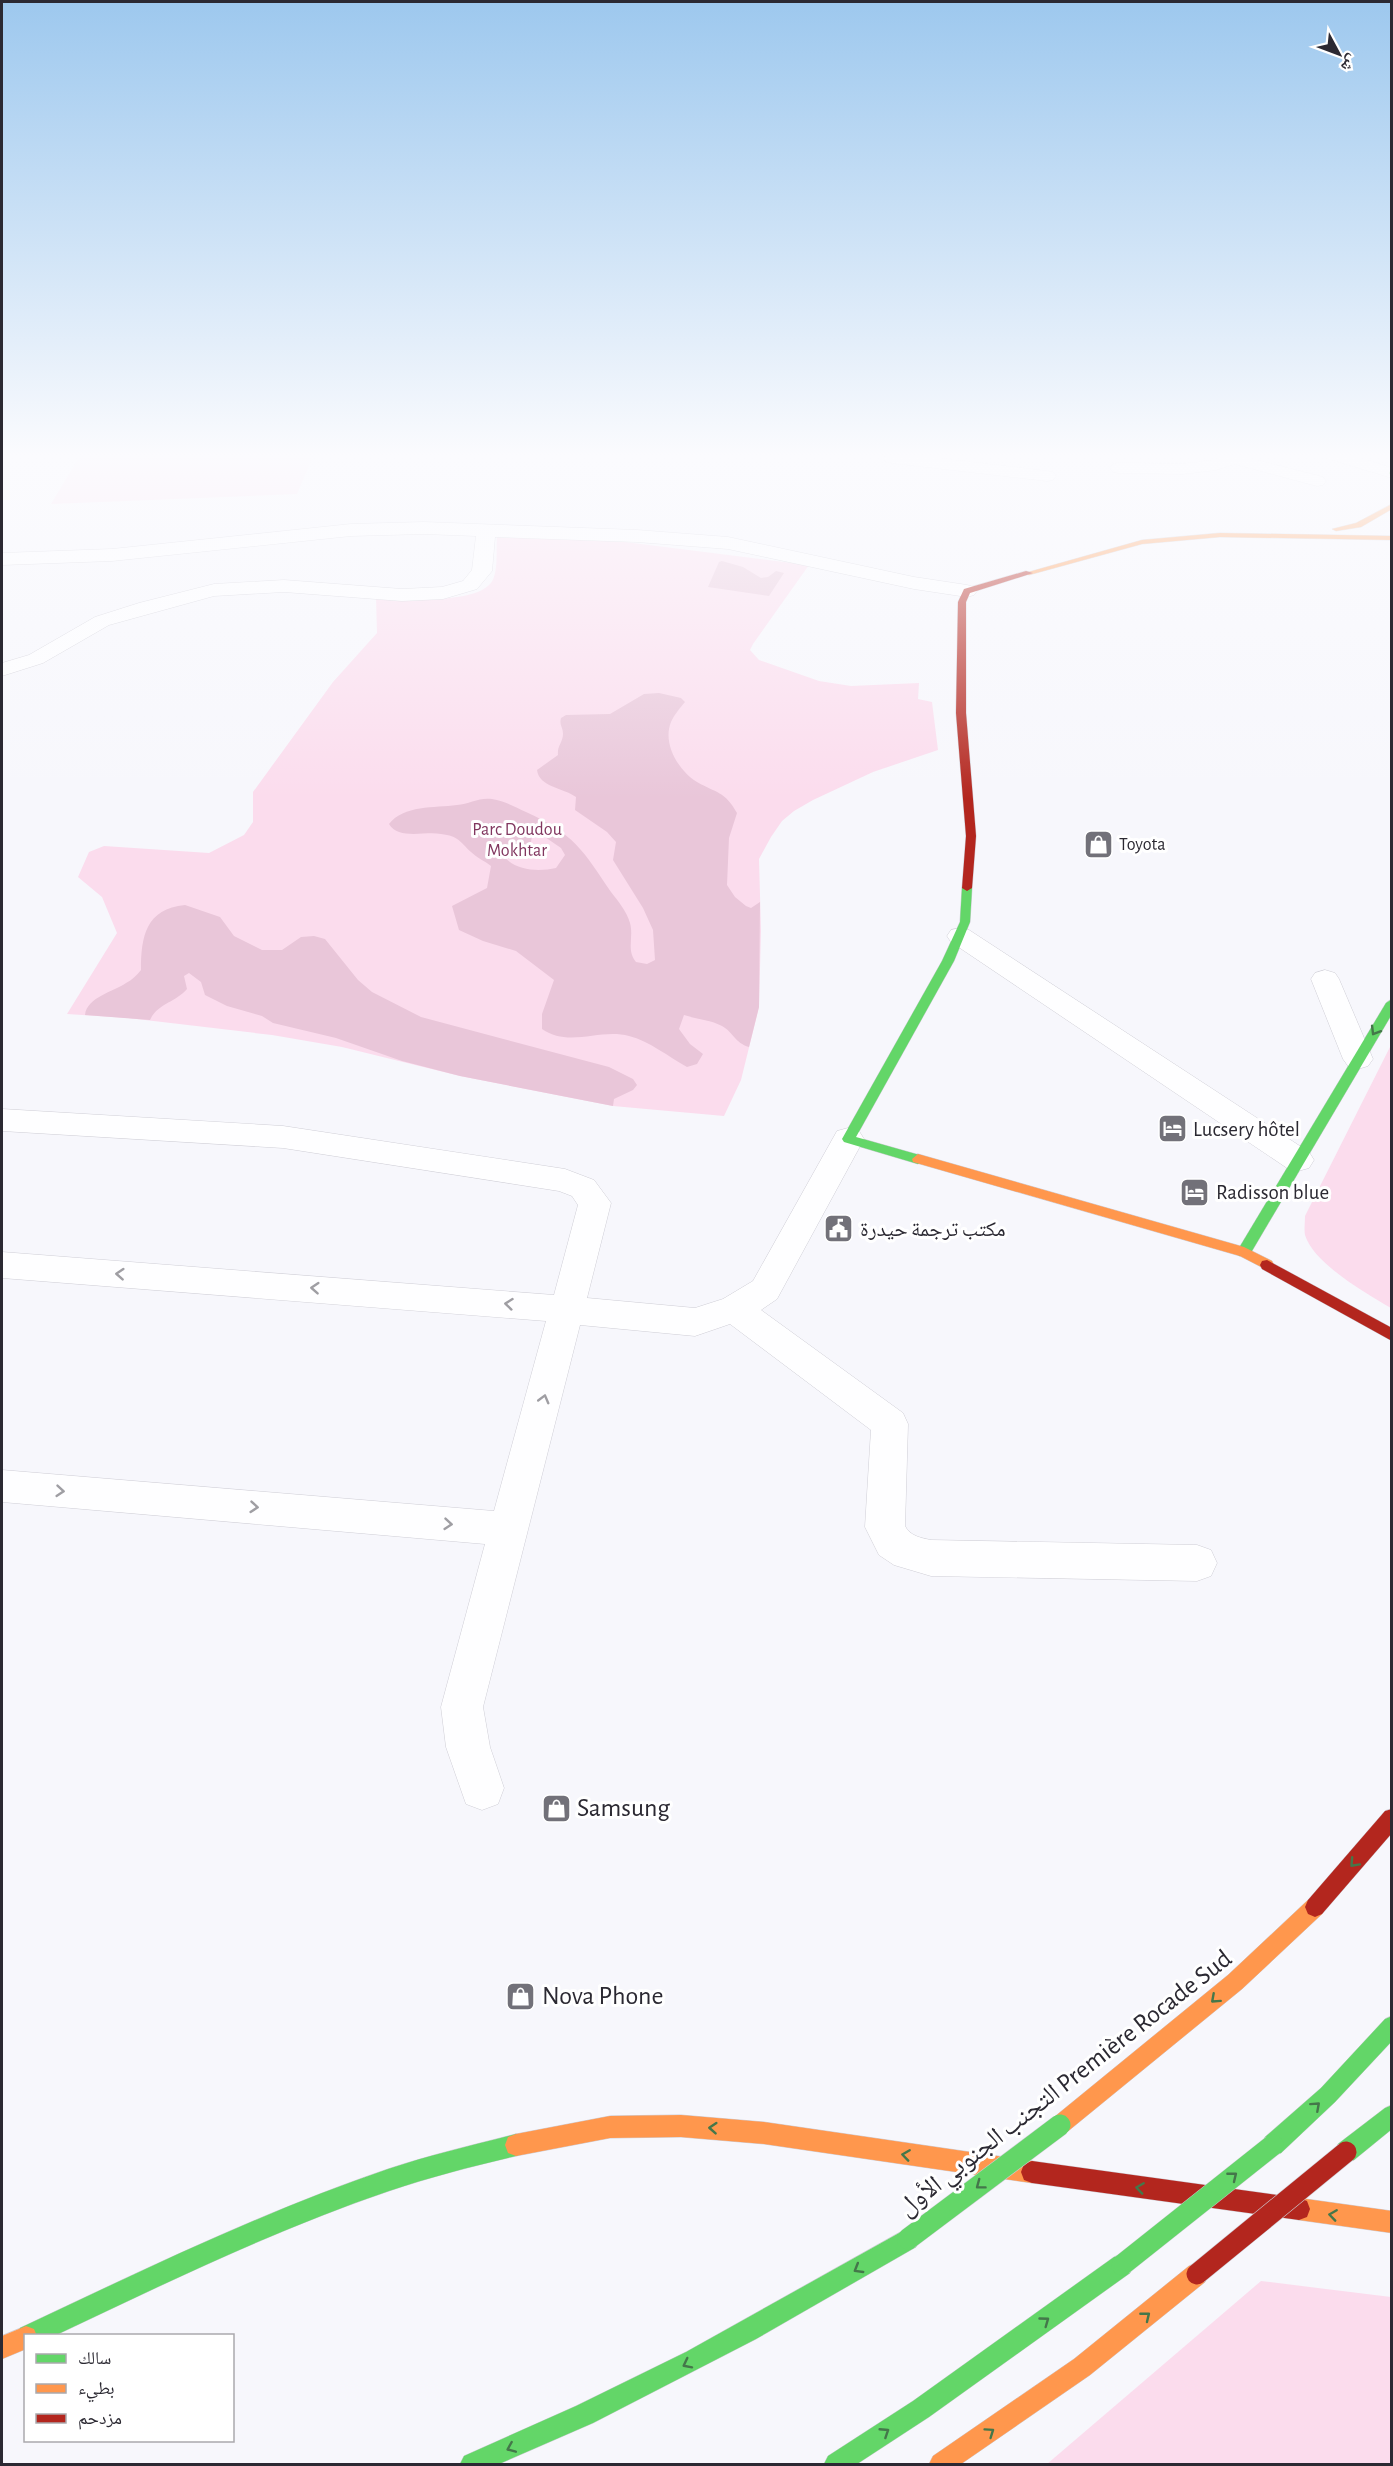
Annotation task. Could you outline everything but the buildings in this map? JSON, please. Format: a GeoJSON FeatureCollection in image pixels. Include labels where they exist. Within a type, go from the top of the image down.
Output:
{"type":"FeatureCollection","features":[{"type":"Feature","properties":{"kind":"main road"},"geometry":{"type":"LineString","coordinates":[[1046,569],[983,584],[967,591],[962,602],[960,689],[971,836],[965,922],[948,961],[848,1140],[1244,1252],[1392,1335]]}},
{"type":"Feature","properties":{"kind":"main road"},"geometry":{"type":"LineString","coordinates":[[1244,1252],[1392,1003]]}},
{"type":"Feature","properties":{"kind":"main road","name":"التجنب الجنوبي الأول Première Rocade Sud"},"geometry":{"type":"LineString","coordinates":[[472,2464],[610,2404],[750,2331],[908,2239],[1060,2125],[1200,2012],[1306,1915],[1375,1840],[1392,1818]]}},
{"type":"Feature","properties":{"kind":"main road"},"geometry":{"type":"LineString","coordinates":[[836,2464],[921,2409],[1122,2265],[1273,2145],[1328,2095],[1392,2026]]}},
{"type":"Feature","properties":{"kind":"main road"},"geometry":{"type":"LineString","coordinates":[[941,2464],[1082,2367],[1392,2115]]}},
{"type":"Feature","properties":{"kind":"main road"},"geometry":{"type":"LineString","coordinates":[[31,2334],[221,2247],[344,2196],[454,2159],[551,2137],[626,2126],[768,2132],[847,2147],[1392,2222]]}},
{"type":"Feature","properties":{"kind":"main road"},"geometry":{"type":"LineString","coordinates":[[2,2348],[24,2337]]}},
{"type":"Feature","properties":{"kind":"street"},"geometry":{"type":"LineString","coordinates":[[2,670],[36,659],[102,621],[214,590],[284,585],[402,595],[443,593],[470,585],[482,569]]}},
{"type":"Feature","properties":{"kind":"street"},"geometry":{"type":"LineString","coordinates":[[855,569],[914,583],[967,591]]}},
{"type":"Feature","properties":{"kind":"street"},"geometry":{"type":"LineString","coordinates":[[2,657],[36,659]]}},
{"type":"Feature","properties":{"kind":"street"},"geometry":{"type":"LineString","coordinates":[[960,936],[1299,1160]]}},
{"type":"Feature","properties":{"kind":"street"},"geometry":{"type":"LineString","coordinates":[[1324,979],[1358,1059]]}},
{"type":"Feature","properties":{"kind":"street"},"geometry":{"type":"LineString","coordinates":[[2,1120],[283,1137],[565,1180],[583,1188],[596,1203],[462,1707],[468,1747],[482,1788]]}},
{"type":"Feature","properties":{"kind":"street"},"geometry":{"type":"LineString","coordinates":[[2,1265],[440,1298],[695,1322],[735,1309],[765,1290],[848,1140]]}},
{"type":"Feature","properties":{"kind":"street"},"geometry":{"type":"LineString","coordinates":[[735,1309],[890,1424],[885,1527],[893,1543],[908,1553],[931,1558],[1197,1563]]}},
{"type":"Feature","properties":{"kind":"street"},"geometry":{"type":"LineString","coordinates":[[2,1486],[509,1529]]}},
{"type":"Feature","properties":{"kind":"green space","name":"Parc Doudou Mokhtar"},"geometry":{"type":"Polygon","coordinates":[[[495,569],[806,569],[753,644],[750,650],[759,660],[819,681],[851,686],[919,683],[918,699],[932,702],[938,750],[873,772],[794,811],[782,821],[759,859],[761,931],[759,1007],[741,1080],[724,1116],[613,1106],[460,1076],[342,1047],[272,1035],[128,1018],[67,1014],[117,933],[102,897],[78,877],[89,852],[104,846],[209,853],[244,835],[253,822],[253,792],[333,682],[377,633],[376,597],[441,599],[459,597],[487,587],[495,569]]]}},
{"type":"Feature","properties":{"kind":"green space"},"geometry":{"type":"Polygon","coordinates":[[[716,569],[746,569],[761,578],[768,577],[776,571],[784,573],[769,596],[708,587],[716,569]]]}},
{"type":"Feature","properties":{"kind":"green space"},"geometry":{"type":"Polygon","coordinates":[[[659,693],[681,698],[685,702],[675,714],[669,730],[674,756],[690,777],[720,793],[733,806],[737,813],[729,838],[727,885],[735,897],[746,906],[751,908],[760,902],[759,1007],[749,1047],[740,1043],[722,1026],[684,1015],[679,1029],[690,1044],[703,1054],[697,1064],[687,1067],[651,1045],[629,1036],[607,1034],[563,1037],[542,1029],[542,1014],[554,980],[516,951],[483,941],[459,930],[452,906],[487,888],[491,866],[452,836],[399,832],[389,824],[395,818],[411,810],[488,799],[506,803],[542,820],[576,844],[622,907],[630,923],[631,953],[636,962],[647,964],[655,960],[653,930],[643,908],[613,860],[616,842],[607,832],[575,810],[576,797],[547,784],[539,776],[537,770],[558,755],[563,734],[561,718],[566,715],[610,714],[644,694],[659,693]],[[542,835],[532,836],[531,842],[536,853],[532,855],[513,849],[502,854],[507,860],[520,867],[534,870],[549,869],[556,868],[565,855],[561,848],[542,835]]]}},
{"type":"Feature","properties":{"kind":"green space"},"geometry":{"type":"Polygon","coordinates":[[[185,905],[220,917],[234,936],[262,950],[282,950],[301,937],[314,936],[325,939],[358,980],[372,992],[421,1017],[609,1067],[633,1079],[637,1085],[633,1090],[614,1099],[613,1106],[460,1076],[402,1061],[336,1038],[273,1023],[262,1016],[227,1006],[205,995],[201,982],[189,973],[184,976],[187,989],[157,1010],[150,1020],[85,1015],[95,999],[128,982],[141,970],[142,946],[148,926],[154,918],[162,912],[185,905]]]}},
{"type":"Feature","properties":{"kind":"green space"},"geometry":{"type":"Polygon","coordinates":[[[1391,1045],[1391,1308],[1342,1277],[1319,1257],[1305,1235],[1305,1216],[1391,1045]]]}},
{"type":"Feature","properties":{"kind":"green space"},"geometry":{"type":"Polygon","coordinates":[[[1261,2281],[1391,2297],[1391,2464],[1047,2464],[1261,2281]]]}},
{"type":"Feature","properties":{"kind":"traffic: fast"},"geometry":{"type":"LineString","coordinates":[[918,1159],[848,1139],[948,961],[965,922],[967,888]]}},
{"type":"Feature","properties":{"kind":"traffic: fast"},"geometry":{"type":"LineString","coordinates":[[1244,1252],[1392,1003]]}},
{"type":"Feature","properties":{"kind":"traffic: fast"},"geometry":{"type":"LineString","coordinates":[[1273,2145],[1328,2095],[1392,2026]]}},
{"type":"Feature","properties":{"kind":"traffic: fast"},"geometry":{"type":"LineString","coordinates":[[1346,2152],[1392,2115]]}},
{"type":"Feature","properties":{"kind":"traffic: fast"},"geometry":{"type":"LineString","coordinates":[[908,2239],[1060,2125]]}},
{"type":"Feature","properties":{"kind":"traffic: fast"},"geometry":{"type":"LineString","coordinates":[[32,2334],[206,2253],[328,2202],[452,2161],[516,2145]]}},
{"type":"Feature","properties":{"kind":"traffic: fast"},"geometry":{"type":"LineString","coordinates":[[1122,2265],[1273,2145]]}},
{"type":"Feature","properties":{"kind":"traffic: fast"},"geometry":{"type":"LineString","coordinates":[[472,2464],[640,2388],[802,2301],[908,2239]]}},
{"type":"Feature","properties":{"kind":"traffic: fast"},"geometry":{"type":"LineString","coordinates":[[836,2464],[921,2409],[1122,2265]]}},
{"type":"Feature","properties":{"kind":"traffic: slow"},"geometry":{"type":"LineString","coordinates":[[1029,573],[1043,569]]}},
{"type":"Feature","properties":{"kind":"traffic: slow"},"geometry":{"type":"LineString","coordinates":[[918,1159],[1244,1252],[1267,1265]]}},
{"type":"Feature","properties":{"kind":"traffic: slow"},"geometry":{"type":"LineString","coordinates":[[1060,2125],[1235,1982],[1315,1907]]}},
{"type":"Feature","properties":{"kind":"traffic: slow"},"geometry":{"type":"LineString","coordinates":[[516,2145],[610,2127],[681,2126],[764,2133],[1032,2172]]}},
{"type":"Feature","properties":{"kind":"traffic: slow"},"geometry":{"type":"LineString","coordinates":[[1299,2209],[1392,2222]]}},
{"type":"Feature","properties":{"kind":"traffic: slow"},"geometry":{"type":"LineString","coordinates":[[941,2464],[1082,2367],[1197,2274]]}},
{"type":"Feature","properties":{"kind":"traffic: slow"},"geometry":{"type":"LineString","coordinates":[[2,2348],[24,2338]]}},
{"type":"Feature","properties":{"kind":"traffic: jam"},"geometry":{"type":"LineString","coordinates":[[967,888],[971,836],[961,713],[962,602],[967,591],[1029,573]]}},
{"type":"Feature","properties":{"kind":"traffic: jam"},"geometry":{"type":"LineString","coordinates":[[1267,1265],[1392,1335]]}},
{"type":"Feature","properties":{"kind":"traffic: jam"},"geometry":{"type":"LineString","coordinates":[[1315,1907],[1392,1818]]}},
{"type":"Feature","properties":{"kind":"traffic: jam"},"geometry":{"type":"LineString","coordinates":[[1197,2274],[1346,2152]]}},
{"type":"Feature","properties":{"kind":"traffic: jam"},"geometry":{"type":"LineString","coordinates":[[1032,2172],[1299,2209]]}},
{"type":"Feature","properties":{"kind":"place","name":"Toyota"},"geometry":{"type":"Point","coordinates":[1098,845]}},
{"type":"Feature","properties":{"kind":"place","name":"Lucsery hôtel"},"geometry":{"type":"Point","coordinates":[1172,1129]}},
{"type":"Feature","properties":{"kind":"place","name":"Radisson blue"},"geometry":{"type":"Point","coordinates":[1195,1192]}},
{"type":"Feature","properties":{"kind":"place","name":"مكتب ترجمة حيدرة"},"geometry":{"type":"Point","coordinates":[839,1229]}},
{"type":"Feature","properties":{"kind":"place","name":"Samsung"},"geometry":{"type":"Point","coordinates":[556,1808]}},
{"type":"Feature","properties":{"kind":"place","name":"Nova Phone"},"geometry":{"type":"Point","coordinates":[521,1996]}}]}
